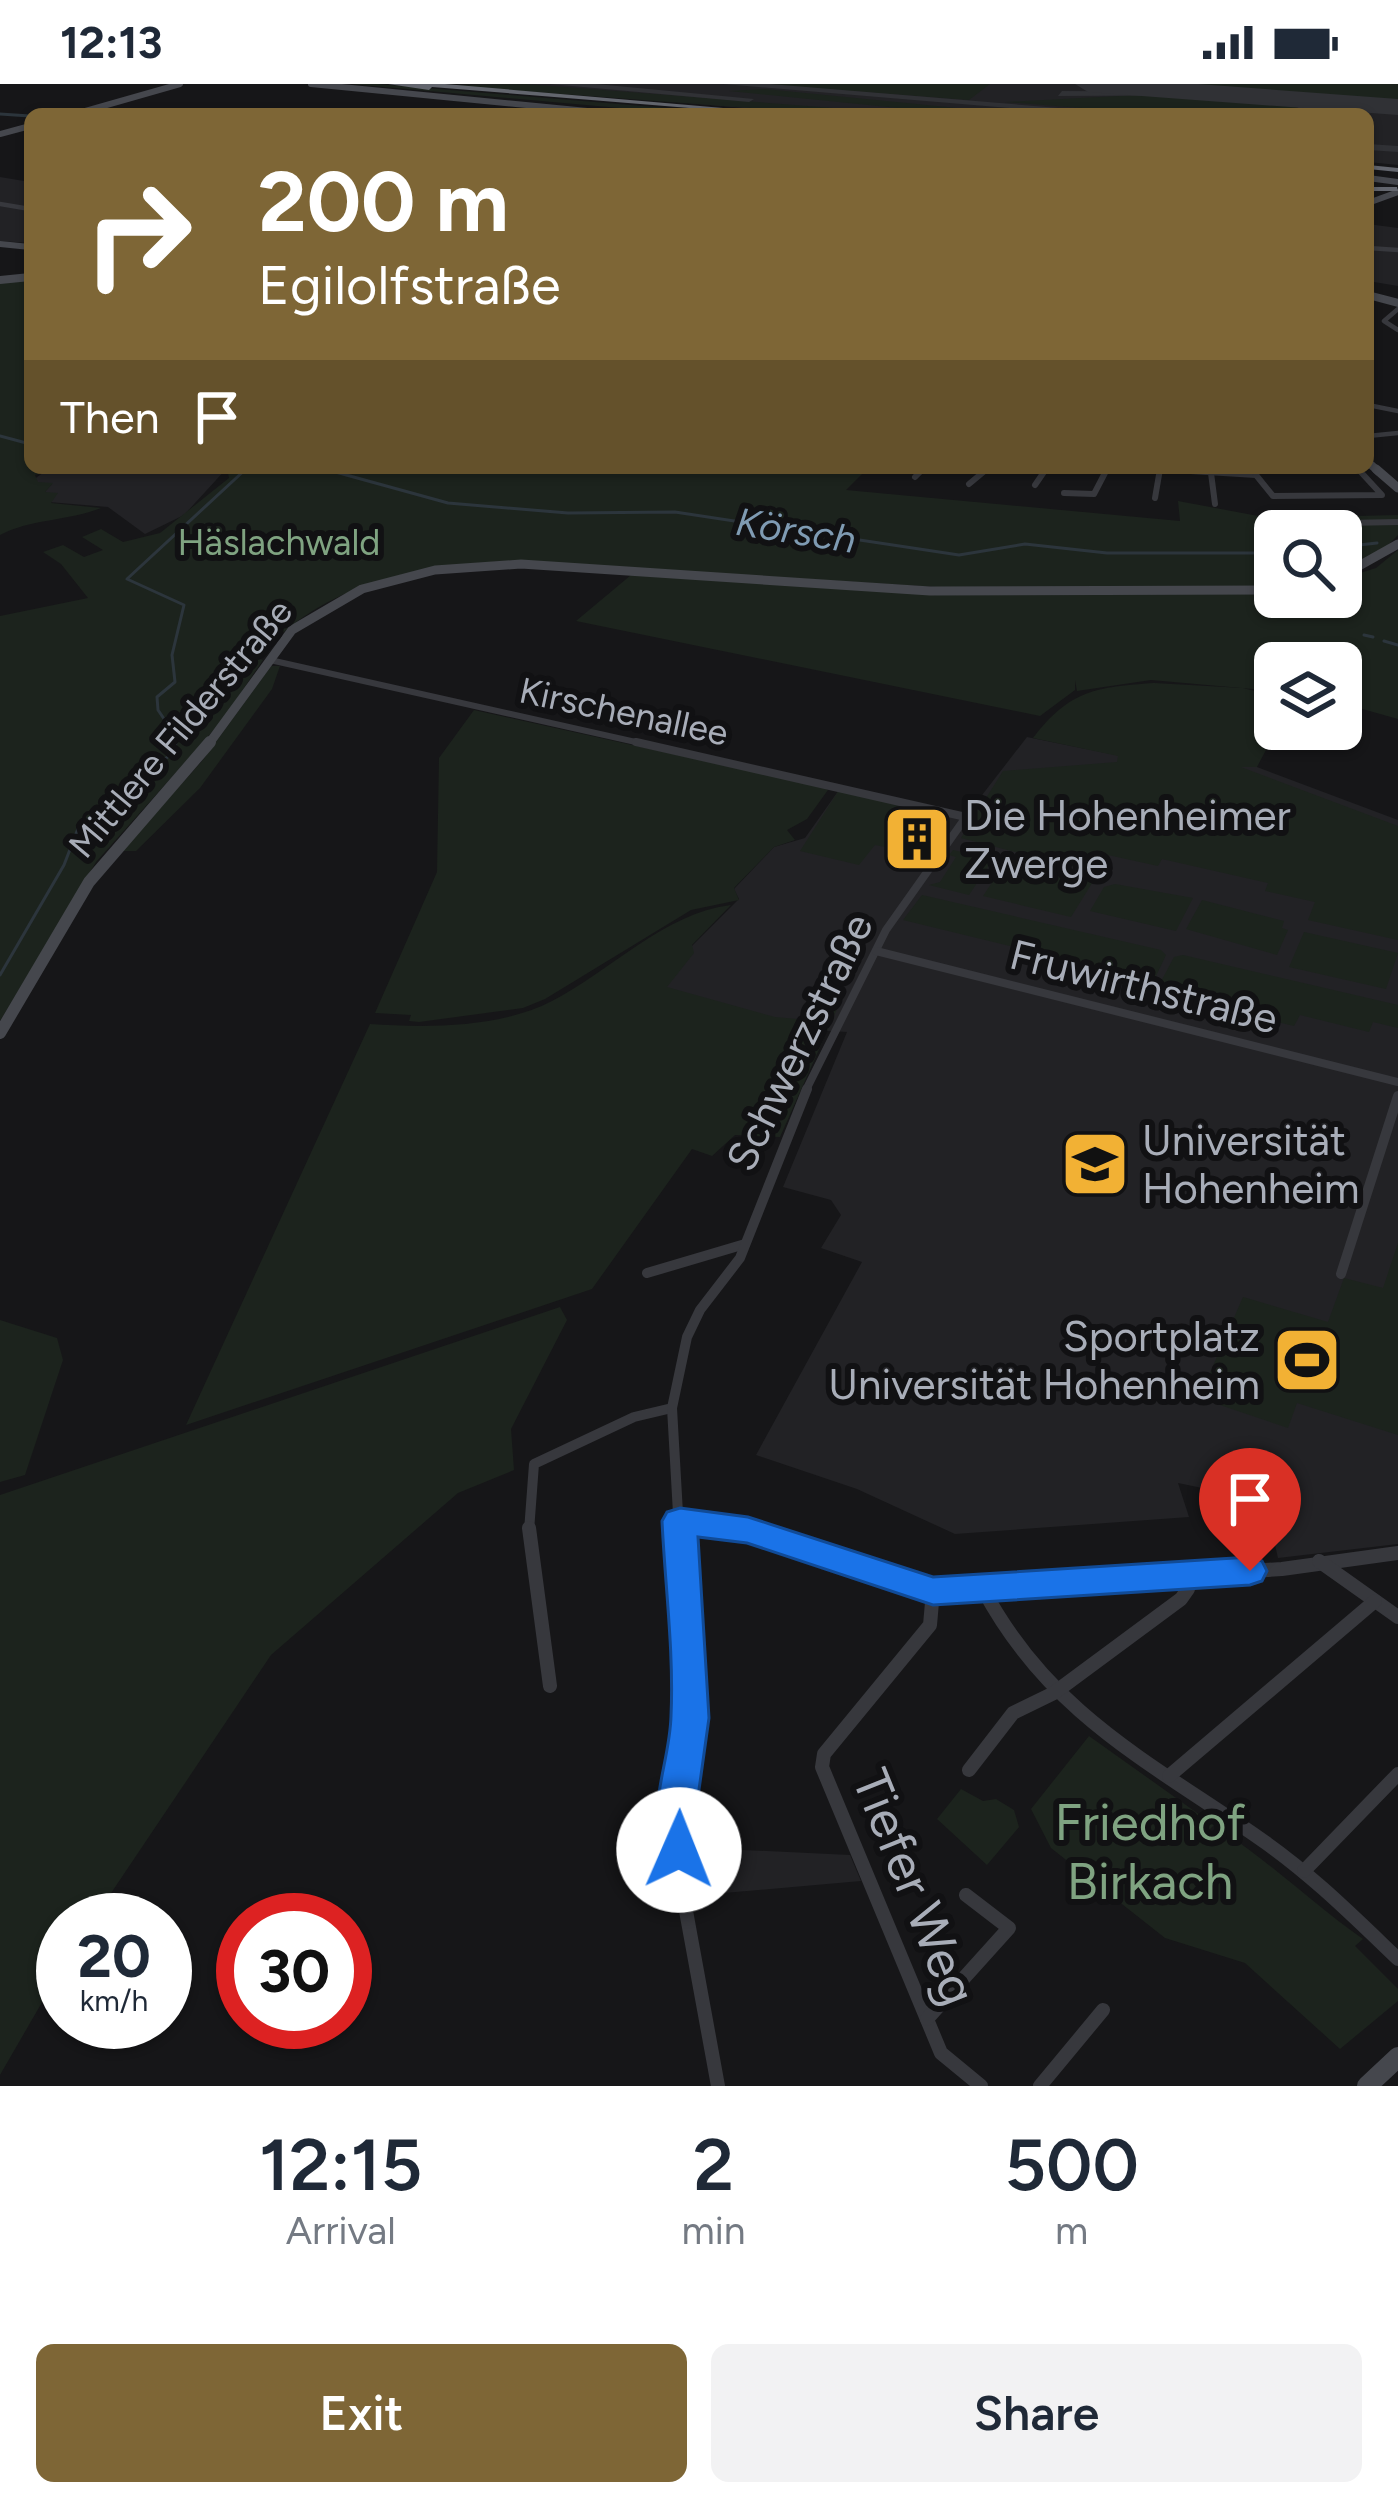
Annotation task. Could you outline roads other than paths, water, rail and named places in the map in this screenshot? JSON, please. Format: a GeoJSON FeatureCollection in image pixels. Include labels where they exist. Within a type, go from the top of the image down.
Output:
{"type":"FeatureCollection","features":[{"type":"Feature","properties":{"kind":"highway"},"geometry":{"type":"LineString","coordinates":[[392,84],[684,108]]}},
{"type":"Feature","properties":{"kind":"highway"},"geometry":{"type":"LineString","coordinates":[[419,84],[716,108]]}},
{"type":"Feature","properties":{"kind":"highway"},"geometry":{"type":"LineString","coordinates":[[1383,189],[1398,170]]}},
{"type":"Feature","properties":{"kind":"main road"},"geometry":{"type":"LineString","coordinates":[[96,108],[180,84]]}},
{"type":"Feature","properties":{"kind":"main road"},"geometry":{"type":"LineString","coordinates":[[311,84],[557,108]]}},
{"type":"Feature","properties":{"kind":"main road"},"geometry":{"type":"LineString","coordinates":[[1374,467],[1398,488]]}},
{"type":"Feature","properties":{"kind":"main road"},"geometry":{"type":"LineString","coordinates":[[1362,568],[1398,544]]}},
{"type":"Feature","properties":{"kind":"main road","name":"Mittlere Filderstraße"},"geometry":{"type":"LineString","coordinates":[[0,1034],[89,882],[184,776],[302,620],[349,594],[414,574],[482,565],[963,592],[1254,590]]}},
{"type":"Feature","properties":{"kind":"main road"},"geometry":{"type":"LineString","coordinates":[[1367,2086],[1398,2056]]}},
{"type":"Feature","properties":{"kind":"street"},"geometry":{"type":"LineString","coordinates":[[1398,306],[1384,321],[1398,330]]}},
{"type":"Feature","properties":{"kind":"street"},"geometry":{"type":"LineString","coordinates":[[1394,400],[1398,412]]}},
{"type":"Feature","properties":{"kind":"street"},"geometry":{"type":"LineString","coordinates":[[915,477],[918,474]]}},
{"type":"Feature","properties":{"kind":"street"},"geometry":{"type":"LineString","coordinates":[[969,484],[981,474]]}},
{"type":"Feature","properties":{"kind":"street"},"geometry":{"type":"LineString","coordinates":[[1035,484],[1042,474]]}},
{"type":"Feature","properties":{"kind":"street"},"geometry":{"type":"LineString","coordinates":[[1064,493],[1094,494],[1105,474]]}},
{"type":"Feature","properties":{"kind":"street"},"geometry":{"type":"LineString","coordinates":[[1155,498],[1159,474]]}},
{"type":"Feature","properties":{"kind":"street"},"geometry":{"type":"LineString","coordinates":[[1211,474],[1215,504]]}},
{"type":"Feature","properties":{"kind":"street"},"geometry":{"type":"LineString","coordinates":[[1234,474],[1256,475],[1268,494],[1382,495],[1363,474]]}},
{"type":"Feature","properties":{"kind":"street"},"geometry":{"type":"LineString","coordinates":[[1362,523],[1398,522]]}},
{"type":"Feature","properties":{"kind":"street","name":"Kirschenallee"},"geometry":{"type":"LineString","coordinates":[[270,660],[965,817]]}},
{"type":"Feature","properties":{"kind":"street","name":"Schwerzstraße"},"geometry":{"type":"LineString","coordinates":[[718,2086],[682,1889],[676,1811],[690,1718],[672,1408],[687,1337],[745,1244],[805,1092],[876,951],[965,817]]}},
{"type":"Feature","properties":{"kind":"street","name":"Fruwirthstraße"},"geometry":{"type":"LineString","coordinates":[[876,951],[1398,1082]]}},
{"type":"Feature","properties":{"kind":"street"},"geometry":{"type":"LineString","coordinates":[[1341,1274],[1398,1096]]}},
{"type":"Feature","properties":{"kind":"street"},"geometry":{"type":"LineString","coordinates":[[647,1273],[745,1244]]}},
{"type":"Feature","properties":{"kind":"street"},"geometry":{"type":"LineString","coordinates":[[550,1686],[532,1598],[525,1509],[534,1464],[634,1417],[672,1408]]}},
{"type":"Feature","properties":{"kind":"street"},"geometry":{"type":"LineString","coordinates":[[680,1521],[748,1530],[933,1591],[1282,1569],[1398,1553]]}},
{"type":"Feature","properties":{"kind":"street"},"geometry":{"type":"LineString","coordinates":[[1319,1561],[1398,1617]]}},
{"type":"Feature","properties":{"kind":"street"},"geometry":{"type":"LineString","coordinates":[[968,1770],[1013,1713],[1054,1694],[1181,1599],[1187,1589],[1184,1575]]}},
{"type":"Feature","properties":{"kind":"street"},"geometry":{"type":"LineString","coordinates":[[983,1589],[993,1613],[1054,1694],[1304,1870],[1398,1959]]}},
{"type":"Feature","properties":{"kind":"street","name":"Tiefer Weg"},"geometry":{"type":"LineString","coordinates":[[933,1591],[930,1624],[824,1754],[822,1767],[941,2053],[981,2086]]}},
{"type":"Feature","properties":{"kind":"street"},"geometry":{"type":"LineString","coordinates":[[1169,1776],[1375,1601]]}},
{"type":"Feature","properties":{"kind":"street"},"geometry":{"type":"LineString","coordinates":[[1304,1870],[1398,1774]]}},
{"type":"Feature","properties":{"kind":"street"},"geometry":{"type":"LineString","coordinates":[[927,2019],[1010,1928],[966,1895]]}},
{"type":"Feature","properties":{"kind":"street"},"geometry":{"type":"LineString","coordinates":[[1040,2086],[1102,2010]]}},
{"type":"Feature","properties":{"kind":"waterway"},"geometry":{"type":"LineString","coordinates":[[0,114],[24,116]]}},
{"type":"Feature","properties":{"kind":"waterway","name":"Körsch"},"geometry":{"type":"LineString","coordinates":[[0,436],[24,442]]}},
{"type":"Feature","properties":{"kind":"waterway"},"geometry":{"type":"LineString","coordinates":[[0,975],[64,865],[79,826],[174,752],[177,738],[158,710],[157,697],[175,682],[172,655],[184,605],[127,579],[241,474]]}},
{"type":"Feature","properties":{"kind":"waterway","name":"Körsch"},"geometry":{"type":"LineString","coordinates":[[343,474],[448,503],[568,513],[675,512],[959,555],[1025,544],[1107,553],[1254,553]]}},
{"type":"Feature","properties":{"kind":"waterway","name":"Körsch"},"geometry":{"type":"LineString","coordinates":[[1362,545],[1377,543]]}},
{"type":"Feature","properties":{"kind":"waterway"},"geometry":{"type":"LineString","coordinates":[[1364,635],[1373,637]]}},
{"type":"Feature","properties":{"kind":"waterway"},"geometry":{"type":"LineString","coordinates":[[1384,641],[1398,645]]}},
{"type":"Feature","properties":{"kind":"place","name":"Die Hohenheimer Zwerge"},"geometry":{"type":"Point","coordinates":[917,839]}},
{"type":"Feature","properties":{"kind":"place","name":"Universität Hohenheim"},"geometry":{"type":"Point","coordinates":[1095,1164]}},
{"type":"Feature","properties":{"kind":"place","name":"Sportplatz Universität Hohenheim"},"geometry":{"type":"Point","coordinates":[1307,1360]}},
{"type":"Feature","properties":{"kind":"park label","name":"Häslachwald"},"geometry":{"type":"Point","coordinates":[279,542]}},
{"type":"Feature","properties":{"kind":"park label","name":"Friedhof Birkach"},"geometry":{"type":"Point","coordinates":[1150,1851]}}]}
